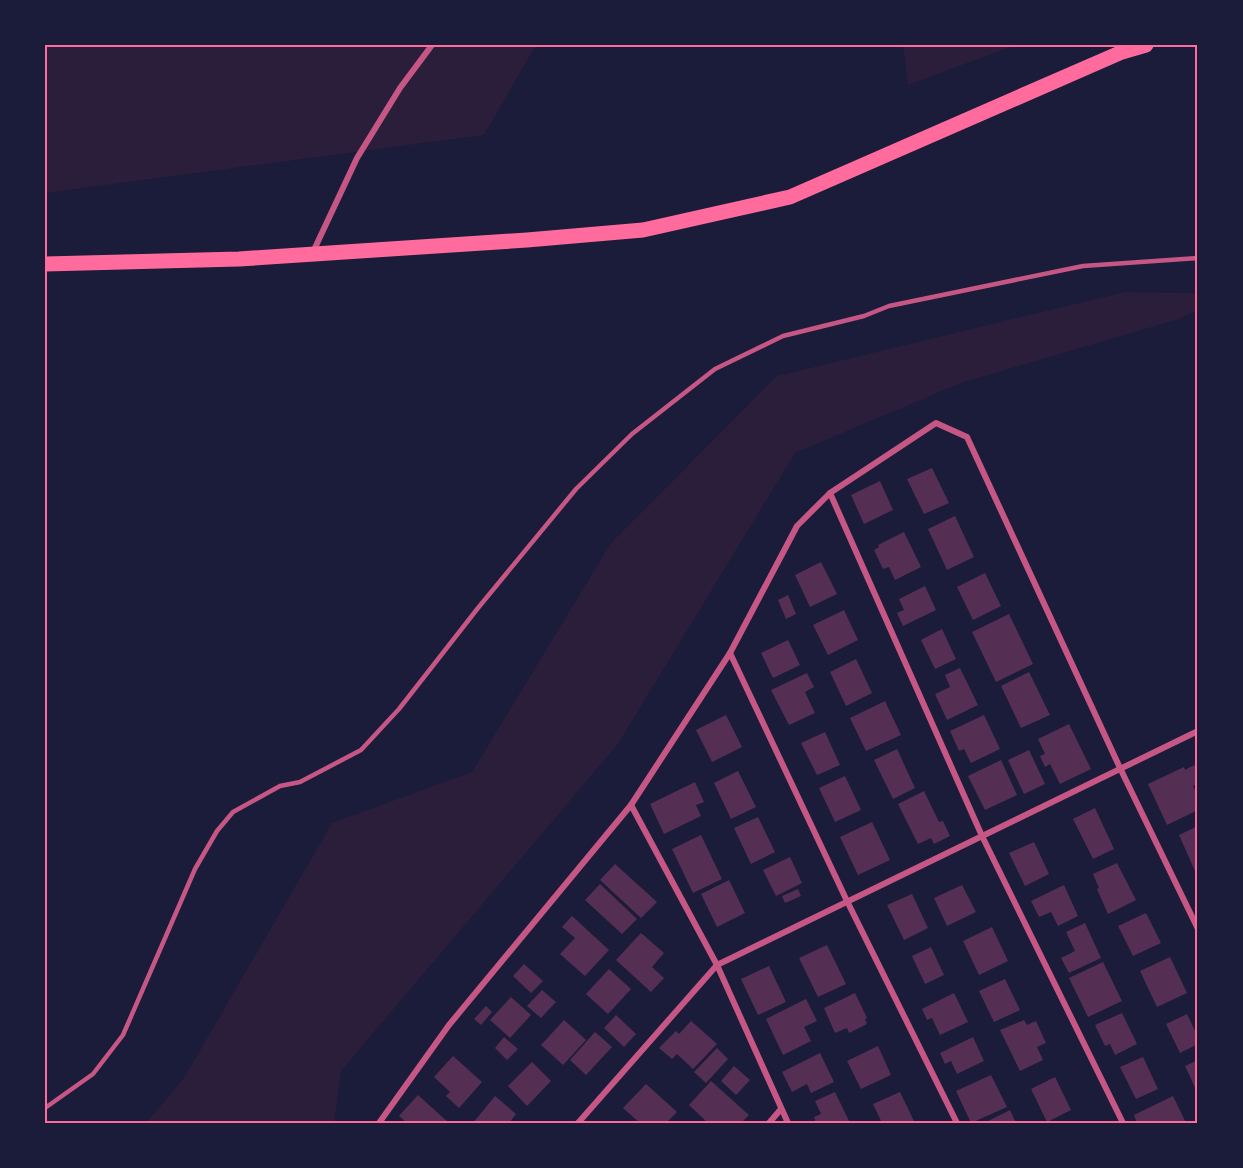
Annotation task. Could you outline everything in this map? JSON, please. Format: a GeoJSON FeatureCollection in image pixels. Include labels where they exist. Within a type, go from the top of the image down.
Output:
{"type":"FeatureCollection","features":[{"type":"Feature","properties":{"kind":"main road"},"geometry":{"type":"LineString","coordinates":[[45,264],[239,259],[515,241],[643,230],[790,197],[1122,52],[1146,45]]}},
{"type":"Feature","properties":{"kind":"street"},"geometry":{"type":"LineString","coordinates":[[312,254],[357,158],[400,88],[432,45]]}},
{"type":"Feature","properties":{"kind":"street"},"geometry":{"type":"LineString","coordinates":[[380,1123],[449,1025],[631,805],[730,653],[797,526],[830,493],[936,423],[967,437],[1120,768],[1198,928]]}},
{"type":"Feature","properties":{"kind":"street"},"geometry":{"type":"LineString","coordinates":[[830,493],[982,836],[1123,1123]]}},
{"type":"Feature","properties":{"kind":"street"},"geometry":{"type":"LineString","coordinates":[[730,653],[957,1123]]}},
{"type":"Feature","properties":{"kind":"street"},"geometry":{"type":"LineString","coordinates":[[578,1123],[717,965],[1198,731]]}},
{"type":"Feature","properties":{"kind":"street"},"geometry":{"type":"LineString","coordinates":[[631,805],[717,965],[788,1123]]}},
{"type":"Feature","properties":{"kind":"street"},"geometry":{"type":"LineString","coordinates":[[769,1123],[781,1109]]}},
{"type":"Feature","properties":{"kind":"lane"},"geometry":{"type":"LineString","coordinates":[[45,1108],[93,1074],[123,1035],[195,869],[217,831],[233,812],[280,786],[300,782],[361,750],[399,709],[576,489],[632,434],[715,369],[783,336],[864,316],[889,306],[1083,266],[1198,258]]}},
{"type":"Feature","properties":{"kind":"shaded area"},"geometry":{"type":"Polygon","coordinates":[[[45,45],[536,45],[484,135],[45,193],[45,45]]]}},
{"type":"Feature","properties":{"kind":"shaded area"},"geometry":{"type":"Polygon","coordinates":[[[903,45],[1016,45],[908,85],[903,45]]]}},
{"type":"Feature","properties":{"kind":"shaded area"},"geometry":{"type":"Polygon","coordinates":[[[1125,292],[1198,293],[1198,310],[1179,319],[961,383],[795,453],[618,744],[341,1071],[334,1123],[146,1123],[184,1078],[332,823],[472,772],[611,543],[777,376],[1125,292]]]}},
{"type":"Feature","properties":{"kind":"building"},"geometry":{"type":"Polygon","coordinates":[[[932,468],[949,503],[924,514],[907,479],[932,468]]]}},
{"type":"Feature","properties":{"kind":"building"},"geometry":{"type":"Polygon","coordinates":[[[880,481],[893,510],[864,524],[851,495],[880,481]]]}},
{"type":"Feature","properties":{"kind":"building"},"geometry":{"type":"Polygon","coordinates":[[[955,516],[974,557],[947,570],[928,529],[955,516]]]}},
{"type":"Feature","properties":{"kind":"building"},"geometry":{"type":"Polygon","coordinates":[[[904,532],[921,567],[895,580],[889,567],[883,569],[874,550],[879,547],[878,545],[904,532]]]}},
{"type":"Feature","properties":{"kind":"building"},"geometry":{"type":"Polygon","coordinates":[[[821,562],[837,594],[810,607],[795,575],[821,562]]]}},
{"type":"Feature","properties":{"kind":"building"},"geometry":{"type":"Polygon","coordinates":[[[985,573],[1001,606],[973,620],[957,587],[985,573]]]}},
{"type":"Feature","properties":{"kind":"building"},"geometry":{"type":"Polygon","coordinates":[[[925,586],[936,610],[903,626],[897,613],[904,610],[899,599],[925,586]]]}},
{"type":"Feature","properties":{"kind":"building"},"geometry":{"type":"Polygon","coordinates":[[[788,595],[796,614],[786,619],[778,600],[788,595]]]}},
{"type":"Feature","properties":{"kind":"building"},"geometry":{"type":"Polygon","coordinates":[[[844,610],[858,640],[828,655],[813,625],[844,610]]]}},
{"type":"Feature","properties":{"kind":"building"},"geometry":{"type":"Polygon","coordinates":[[[1009,614],[1033,664],[996,682],[972,632],[1009,614]]]}},
{"type":"Feature","properties":{"kind":"building"},"geometry":{"type":"Polygon","coordinates":[[[942,629],[956,659],[935,669],[921,640],[942,629]]]}},
{"type":"Feature","properties":{"kind":"building"},"geometry":{"type":"Polygon","coordinates":[[[788,640],[800,665],[773,678],[761,653],[788,640]]]}},
{"type":"Feature","properties":{"kind":"building"},"geometry":{"type":"Polygon","coordinates":[[[856,659],[872,693],[846,706],[830,672],[856,659]]]}},
{"type":"Feature","properties":{"kind":"building"},"geometry":{"type":"Polygon","coordinates":[[[960,668],[978,705],[947,720],[935,694],[950,687],[945,675],[960,668]]]}},
{"type":"Feature","properties":{"kind":"building"},"geometry":{"type":"Polygon","coordinates":[[[1029,672],[1050,715],[1021,728],[1001,686],[1029,672]]]}},
{"type":"Feature","properties":{"kind":"building"},"geometry":{"type":"Polygon","coordinates":[[[807,673],[814,687],[805,692],[815,713],[789,725],[771,690],[807,673]]]}},
{"type":"Feature","properties":{"kind":"building"},"geometry":{"type":"Polygon","coordinates":[[[885,701],[901,735],[866,751],[850,718],[885,701]]]}},
{"type":"Feature","properties":{"kind":"building"},"geometry":{"type":"Polygon","coordinates":[[[726,715],[742,747],[712,762],[696,730],[726,715]]]}},
{"type":"Feature","properties":{"kind":"building"},"geometry":{"type":"Polygon","coordinates":[[[984,715],[1000,749],[971,763],[964,749],[959,751],[950,731],[984,715]]]}},
{"type":"Feature","properties":{"kind":"building"},"geometry":{"type":"Polygon","coordinates":[[[1069,724],[1091,769],[1060,784],[1050,764],[1045,767],[1040,756],[1045,754],[1038,739],[1069,724]]]}},
{"type":"Feature","properties":{"kind":"building"},"geometry":{"type":"Polygon","coordinates":[[[825,732],[840,765],[817,775],[801,743],[825,732]]]}},
{"type":"Feature","properties":{"kind":"building"},"geometry":{"type":"Polygon","coordinates":[[[897,749],[915,788],[893,799],[874,760],[897,749]]]}},
{"type":"Feature","properties":{"kind":"building"},"geometry":{"type":"Polygon","coordinates":[[[1029,750],[1045,784],[1024,794],[1008,760],[1029,750]]]}},
{"type":"Feature","properties":{"kind":"building"},"geometry":{"type":"Polygon","coordinates":[[[1001,760],[1017,795],[985,810],[968,776],[1001,760]]]}},
{"type":"Feature","properties":{"kind":"building"},"geometry":{"type":"Polygon","coordinates":[[[1194,765],[1198,773],[1198,783],[1193,786],[1198,797],[1198,810],[1167,825],[1148,784],[1184,767],[1185,770],[1194,765]]]}},
{"type":"Feature","properties":{"kind":"building"},"geometry":{"type":"Polygon","coordinates":[[[738,771],[756,807],[731,819],[714,783],[738,771]]]}},
{"type":"Feature","properties":{"kind":"building"},"geometry":{"type":"Polygon","coordinates":[[[845,776],[861,810],[835,822],[819,788],[845,776]]]}},
{"type":"Feature","properties":{"kind":"building"},"geometry":{"type":"Polygon","coordinates":[[[695,782],[704,802],[696,805],[701,816],[664,834],[650,804],[695,782]]]}},
{"type":"Feature","properties":{"kind":"building"},"geometry":{"type":"Polygon","coordinates":[[[924,791],[939,822],[943,821],[950,836],[934,844],[931,838],[918,844],[898,804],[924,791]]]}},
{"type":"Feature","properties":{"kind":"building"},"geometry":{"type":"Polygon","coordinates":[[[1095,808],[1114,849],[1093,859],[1073,819],[1095,808]]]}},
{"type":"Feature","properties":{"kind":"building"},"geometry":{"type":"Polygon","coordinates":[[[758,817],[775,852],[751,864],[734,828],[758,817]]]}},
{"type":"Feature","properties":{"kind":"building"},"geometry":{"type":"Polygon","coordinates":[[[872,822],[890,860],[858,875],[840,837],[872,822]]]}},
{"type":"Feature","properties":{"kind":"building"},"geometry":{"type":"Polygon","coordinates":[[[1198,826],[1198,869],[1195,871],[1179,835],[1198,826]]]}},
{"type":"Feature","properties":{"kind":"building"},"geometry":{"type":"Polygon","coordinates":[[[701,835],[722,879],[693,893],[672,849],[701,835]]]}},
{"type":"Feature","properties":{"kind":"building"},"geometry":{"type":"Polygon","coordinates":[[[1034,842],[1049,874],[1025,886],[1009,853],[1034,842]]]}},
{"type":"Feature","properties":{"kind":"building"},"geometry":{"type":"Polygon","coordinates":[[[790,857],[802,883],[776,896],[763,870],[790,857]]]}},
{"type":"Feature","properties":{"kind":"building"},"geometry":{"type":"Polygon","coordinates":[[[1117,863],[1136,900],[1108,914],[1093,874],[1117,863]]]}},
{"type":"Feature","properties":{"kind":"building"},"geometry":{"type":"Polygon","coordinates":[[[615,864],[657,902],[641,918],[600,880],[615,864]]]}},
{"type":"Feature","properties":{"kind":"building"},"geometry":{"type":"Polygon","coordinates":[[[729,880],[745,913],[717,927],[701,894],[729,880]]]}},
{"type":"Feature","properties":{"kind":"building"},"geometry":{"type":"Polygon","coordinates":[[[600,884],[637,919],[622,934],[585,900],[600,884]]]}},
{"type":"Feature","properties":{"kind":"building"},"geometry":{"type":"Polygon","coordinates":[[[962,885],[976,912],[947,926],[934,898],[962,885]]]}},
{"type":"Feature","properties":{"kind":"building"},"geometry":{"type":"Polygon","coordinates":[[[1064,885],[1078,916],[1058,926],[1051,912],[1039,917],[1031,901],[1064,885]]]}},
{"type":"Feature","properties":{"kind":"building"},"geometry":{"type":"Polygon","coordinates":[[[798,889],[801,896],[785,903],[782,896],[798,889]]]}},
{"type":"Feature","properties":{"kind":"building"},"geometry":{"type":"Polygon","coordinates":[[[912,894],[928,928],[904,940],[887,905],[912,894]]]}},
{"type":"Feature","properties":{"kind":"building"},"geometry":{"type":"Polygon","coordinates":[[[1146,913],[1161,943],[1133,956],[1118,926],[1146,913]]]}},
{"type":"Feature","properties":{"kind":"building"},"geometry":{"type":"Polygon","coordinates":[[[572,916],[609,950],[585,976],[560,954],[575,938],[562,927],[572,916]]]}},
{"type":"Feature","properties":{"kind":"building"},"geometry":{"type":"Polygon","coordinates":[[[1085,923],[1101,958],[1069,973],[1061,958],[1075,951],[1066,932],[1085,923]]]}},
{"type":"Feature","properties":{"kind":"building"},"geometry":{"type":"Polygon","coordinates":[[[992,927],[1008,961],[979,975],[963,941],[992,927]]]}},
{"type":"Feature","properties":{"kind":"building"},"geometry":{"type":"Polygon","coordinates":[[[641,933],[664,953],[652,967],[664,978],[651,992],[616,960],[641,933]]]}},
{"type":"Feature","properties":{"kind":"building"},"geometry":{"type":"Polygon","coordinates":[[[827,945],[846,984],[818,997],[799,958],[827,945]]]}},
{"type":"Feature","properties":{"kind":"building"},"geometry":{"type":"Polygon","coordinates":[[[931,947],[944,975],[925,984],[912,956],[931,947]]]}},
{"type":"Feature","properties":{"kind":"building"},"geometry":{"type":"Polygon","coordinates":[[[1170,957],[1187,993],[1157,1007],[1140,971],[1170,957]]]}},
{"type":"Feature","properties":{"kind":"building"},"geometry":{"type":"Polygon","coordinates":[[[1103,962],[1122,1001],[1088,1017],[1069,978],[1103,962]]]}},
{"type":"Feature","properties":{"kind":"building"},"geometry":{"type":"Polygon","coordinates":[[[524,964],[543,981],[531,993],[513,976],[524,964]]]}},
{"type":"Feature","properties":{"kind":"building"},"geometry":{"type":"Polygon","coordinates":[[[769,966],[786,1002],[758,1015],[741,979],[769,966]]]}},
{"type":"Feature","properties":{"kind":"building"},"geometry":{"type":"Polygon","coordinates":[[[609,969],[631,989],[608,1014],[586,994],[609,969]]]}},
{"type":"Feature","properties":{"kind":"building"},"geometry":{"type":"Polygon","coordinates":[[[1005,979],[1020,1010],[994,1022],[979,991],[1005,979]]]}},
{"type":"Feature","properties":{"kind":"building"},"geometry":{"type":"Polygon","coordinates":[[[542,990],[556,1002],[541,1018],[527,1006],[542,990]]]}},
{"type":"Feature","properties":{"kind":"building"},"geometry":{"type":"Polygon","coordinates":[[[855,993],[867,1018],[865,1019],[867,1024],[849,1033],[847,1028],[835,1033],[824,1008],[855,993]]]}},
{"type":"Feature","properties":{"kind":"building"},"geometry":{"type":"Polygon","coordinates":[[[954,993],[968,1022],[940,1035],[932,1018],[927,1020],[922,1009],[954,993]]]}},
{"type":"Feature","properties":{"kind":"building"},"geometry":{"type":"Polygon","coordinates":[[[511,997],[531,1015],[510,1038],[490,1020],[511,997]]]}},
{"type":"Feature","properties":{"kind":"building"},"geometry":{"type":"Polygon","coordinates":[[[806,999],[817,1021],[804,1027],[811,1041],[783,1055],[766,1019],[806,999]]]}},
{"type":"Feature","properties":{"kind":"building"},"geometry":{"type":"Polygon","coordinates":[[[486,1006],[492,1012],[481,1025],[474,1019],[486,1006]]]}},
{"type":"Feature","properties":{"kind":"building"},"geometry":{"type":"Polygon","coordinates":[[[1122,1013],[1137,1044],[1115,1055],[1110,1044],[1105,1046],[1095,1025],[1122,1013]]]}},
{"type":"Feature","properties":{"kind":"building"},"geometry":{"type":"Polygon","coordinates":[[[1187,1014],[1198,1037],[1198,1044],[1180,1053],[1166,1024],[1187,1014]]]}},
{"type":"Feature","properties":{"kind":"building"},"geometry":{"type":"Polygon","coordinates":[[[616,1015],[636,1034],[624,1047],[604,1028],[616,1015]]]}},
{"type":"Feature","properties":{"kind":"building"},"geometry":{"type":"Polygon","coordinates":[[[564,1020],[586,1040],[563,1065],[541,1045],[564,1020]]]}},
{"type":"Feature","properties":{"kind":"building"},"geometry":{"type":"Polygon","coordinates":[[[1024,1020],[1027,1025],[1036,1021],[1046,1043],[1037,1047],[1043,1060],[1020,1071],[1000,1030],[1024,1020]]]}},
{"type":"Feature","properties":{"kind":"building"},"geometry":{"type":"Polygon","coordinates":[[[691,1021],[717,1044],[693,1069],[677,1054],[672,1059],[659,1048],[676,1031],[679,1034],[691,1021]]]}},
{"type":"Feature","properties":{"kind":"building"},"geometry":{"type":"Polygon","coordinates":[[[595,1032],[612,1047],[586,1075],[570,1060],[595,1032]]]}},
{"type":"Feature","properties":{"kind":"building"},"geometry":{"type":"Polygon","coordinates":[[[504,1037],[518,1049],[507,1060],[495,1048],[504,1037]]]}},
{"type":"Feature","properties":{"kind":"building"},"geometry":{"type":"Polygon","coordinates":[[[973,1037],[984,1061],[957,1074],[951,1061],[945,1064],[940,1053],[973,1037]]]}},
{"type":"Feature","properties":{"kind":"building"},"geometry":{"type":"Polygon","coordinates":[[[878,1046],[891,1075],[861,1089],[847,1061],[878,1046]]]}},
{"type":"Feature","properties":{"kind":"building"},"geometry":{"type":"Polygon","coordinates":[[[717,1048],[728,1059],[706,1083],[694,1072],[717,1048]]]}},
{"type":"Feature","properties":{"kind":"building"},"geometry":{"type":"Polygon","coordinates":[[[820,1053],[834,1082],[811,1093],[807,1084],[792,1092],[782,1072],[820,1053]]]}},
{"type":"Feature","properties":{"kind":"building"},"geometry":{"type":"Polygon","coordinates":[[[453,1056],[482,1082],[459,1108],[446,1096],[450,1092],[434,1077],[453,1056]]]}},
{"type":"Feature","properties":{"kind":"building"},"geometry":{"type":"Polygon","coordinates":[[[1143,1057],[1158,1089],[1136,1099],[1120,1067],[1143,1057]]]}},
{"type":"Feature","properties":{"kind":"building"},"geometry":{"type":"Polygon","coordinates":[[[1198,1060],[1198,1094],[1185,1066],[1198,1060]]]}},
{"type":"Feature","properties":{"kind":"building"},"geometry":{"type":"Polygon","coordinates":[[[532,1062],[551,1081],[527,1106],[508,1086],[532,1062]]]}},
{"type":"Feature","properties":{"kind":"building"},"geometry":{"type":"Polygon","coordinates":[[[734,1066],[750,1080],[736,1095],[721,1081],[734,1066]]]}},
{"type":"Feature","properties":{"kind":"building"},"geometry":{"type":"Polygon","coordinates":[[[991,1075],[1007,1107],[971,1123],[956,1091],[991,1075]]]}},
{"type":"Feature","properties":{"kind":"building"},"geometry":{"type":"Polygon","coordinates":[[[1055,1077],[1071,1110],[1047,1122],[1031,1089],[1055,1077]]]}},
{"type":"Feature","properties":{"kind":"building"},"geometry":{"type":"Polygon","coordinates":[[[711,1081],[749,1115],[741,1123],[708,1123],[689,1105],[711,1081]]]}},
{"type":"Feature","properties":{"kind":"building"},"geometry":{"type":"Polygon","coordinates":[[[646,1084],[677,1112],[666,1123],[640,1123],[623,1108],[646,1084]]]}},
{"type":"Feature","properties":{"kind":"building"},"geometry":{"type":"Polygon","coordinates":[[[835,1092],[850,1123],[816,1123],[814,1117],[821,1114],[815,1101],[835,1092]]]}},
{"type":"Feature","properties":{"kind":"building"},"geometry":{"type":"Polygon","coordinates":[[[900,1092],[914,1121],[882,1123],[873,1104],[900,1092]]]}},
{"type":"Feature","properties":{"kind":"building"},"geometry":{"type":"Polygon","coordinates":[[[418,1095],[449,1123],[407,1123],[399,1116],[418,1095]]]}},
{"type":"Feature","properties":{"kind":"building"},"geometry":{"type":"Polygon","coordinates":[[[495,1096],[516,1114],[509,1123],[473,1123],[495,1096]]]}},
{"type":"Feature","properties":{"kind":"building"},"geometry":{"type":"Polygon","coordinates":[[[1173,1096],[1186,1123],[1137,1123],[1134,1115],[1173,1096]]]}},
{"type":"Feature","properties":{"kind":"building"},"geometry":{"type":"Polygon","coordinates":[[[1010,1110],[1016,1123],[984,1123],[1010,1110]]]}}]}
